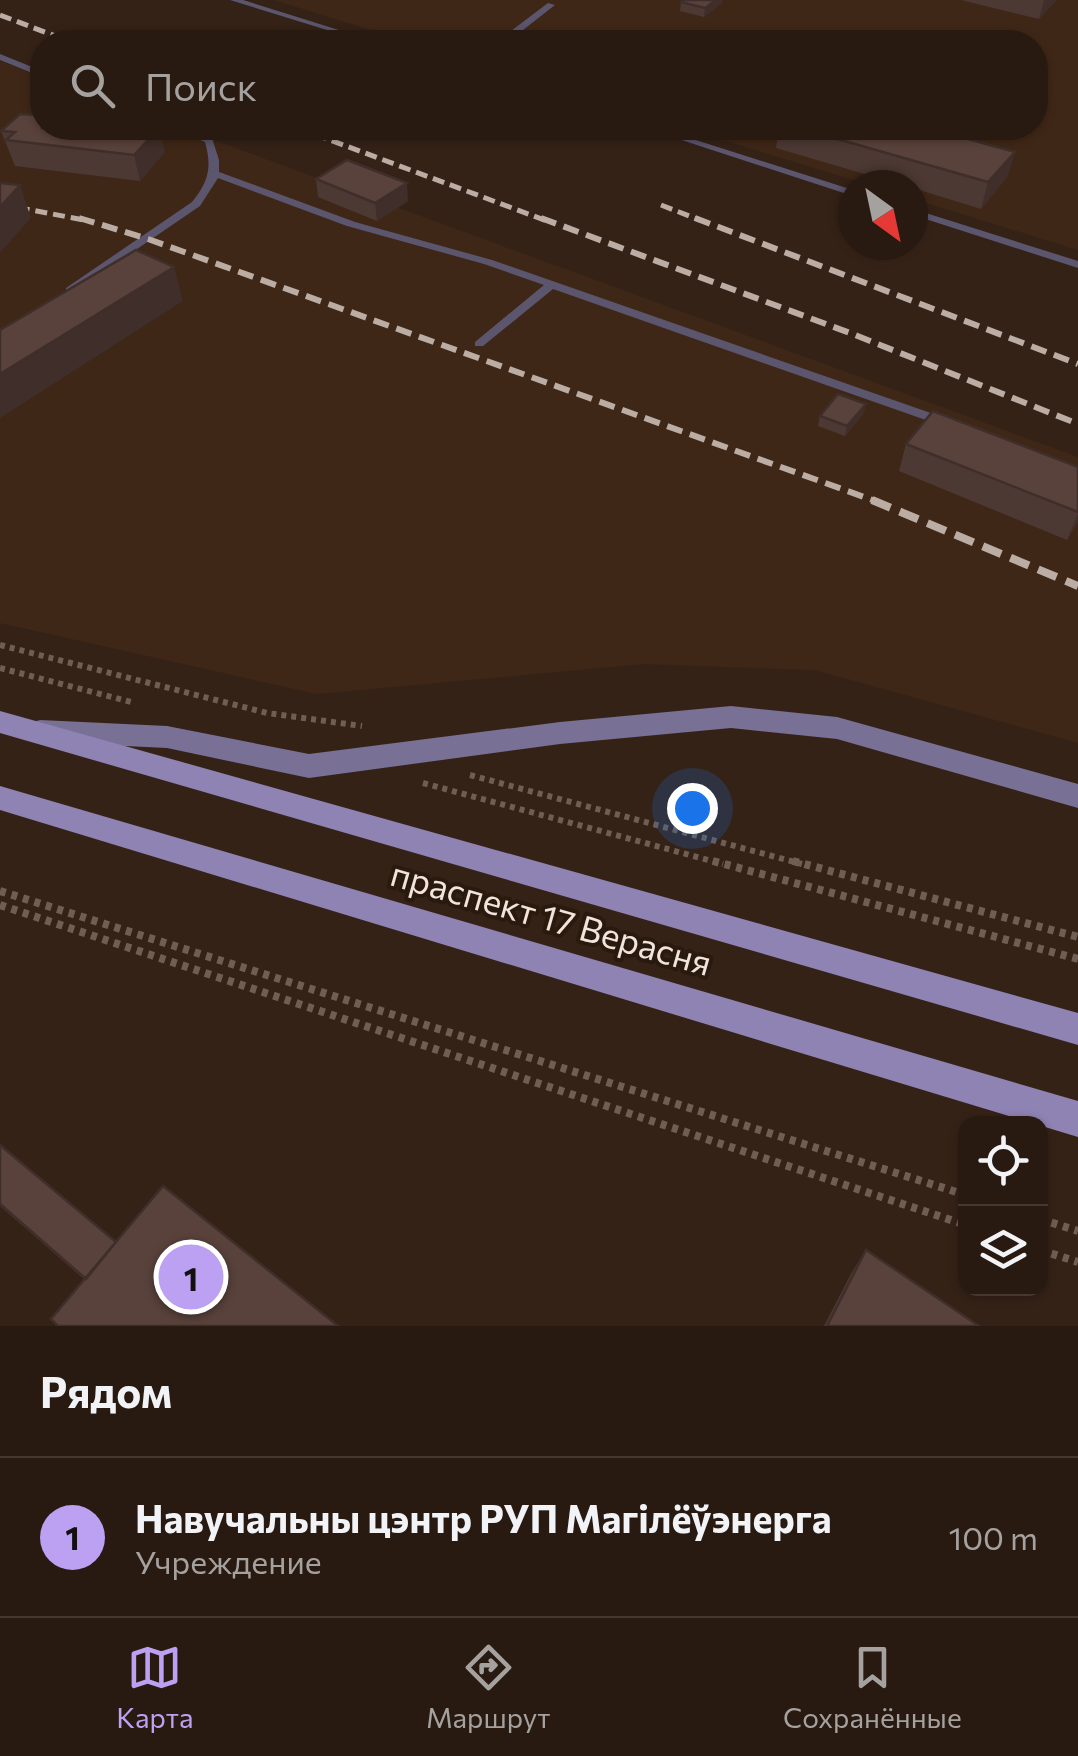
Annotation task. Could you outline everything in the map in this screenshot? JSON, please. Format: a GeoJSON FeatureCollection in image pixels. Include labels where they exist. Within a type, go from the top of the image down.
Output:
{"type":"FeatureCollection","features":[{"type":"Feature","properties":{"kind":"main road"},"geometry":{"type":"LineString","coordinates":[[31,730],[167,738],[309,766],[560,733],[731,717],[837,728],[1078,796]]}},
{"type":"Feature","properties":{"kind":"main road","name":"праспект 17 Верасня"},"geometry":{"type":"LineString","coordinates":[[0,722],[1078,1029]]}},
{"type":"Feature","properties":{"kind":"main road","name":"праспект 17 Верасня"},"geometry":{"type":"LineString","coordinates":[[0,798],[1078,1119]]}},
{"type":"Feature","properties":{"kind":"lane"},"geometry":{"type":"LineString","coordinates":[[234,0],[333,30]]}},
{"type":"Feature","properties":{"kind":"lane"},"geometry":{"type":"LineString","coordinates":[[518,30],[551,5]]}},
{"type":"Feature","properties":{"kind":"lane"},"geometry":{"type":"LineString","coordinates":[[0,57],[30,69]]}},
{"type":"Feature","properties":{"kind":"lane"},"geometry":{"type":"LineString","coordinates":[[66,292],[196,204],[211,185],[217,165],[209,140]]}},
{"type":"Feature","properties":{"kind":"lane"},"geometry":{"type":"LineString","coordinates":[[687,140],[838,188]]}},
{"type":"Feature","properties":{"kind":"lane"},"geometry":{"type":"LineString","coordinates":[[214,174],[351,224],[488,262],[952,425]]}},
{"type":"Feature","properties":{"kind":"lane"},"geometry":{"type":"LineString","coordinates":[[928,217],[1078,265]]}},
{"type":"Feature","properties":{"kind":"lane"},"geometry":{"type":"LineString","coordinates":[[479,344],[552,284]]}},
{"type":"Feature","properties":{"kind":"path"},"geometry":{"type":"LineString","coordinates":[[0,645],[89,664],[277,716],[325,726],[378,726]]}},
{"type":"Feature","properties":{"kind":"path"},"geometry":{"type":"LineString","coordinates":[[425,752],[438,767],[1078,937]]}},
{"type":"Feature","properties":{"kind":"path"},"geometry":{"type":"LineString","coordinates":[[407,778],[1078,959]]}},
{"type":"Feature","properties":{"kind":"path"},"geometry":{"type":"LineString","coordinates":[[0,891],[958,1193]]}},
{"type":"Feature","properties":{"kind":"path"},"geometry":{"type":"LineString","coordinates":[[0,905],[958,1222]]}},
{"type":"Feature","properties":{"kind":"path"},"geometry":{"type":"LineString","coordinates":[[1048,1222],[1078,1231]]}},
{"type":"Feature","properties":{"kind":"path"},"geometry":{"type":"LineString","coordinates":[[1048,1253],[1078,1262]]}},
{"type":"Feature","properties":{"kind":"shaded area"},"geometry":{"type":"Polygon","coordinates":[[[274,0],[1078,0],[1078,250],[928,204],[928,170],[838,170],[838,175],[723,140],[1048,140],[1048,30],[371,30],[274,0]]]}},
{"type":"Feature","properties":{"kind":"shaded area"},"geometry":{"type":"Polygon","coordinates":[[[0,61],[30,72],[30,140],[214,140],[1078,457],[1078,743],[815,670],[643,664],[317,694],[0,623],[0,61]]]}},
{"type":"Feature","properties":{"kind":"building"},"geometry":{"type":"Polygon","coordinates":[[[716,0],[705,8],[681,2],[716,0]]]}},
{"type":"Feature","properties":{"kind":"building"},"geometry":{"type":"Polygon","coordinates":[[[20,114],[30,114],[30,140],[148,140],[134,155],[6,140],[15,132],[1,131],[20,114]]]}},
{"type":"Feature","properties":{"kind":"building"},"geometry":{"type":"Polygon","coordinates":[[[841,140],[972,140],[1015,152],[988,182],[841,140]]]}},
{"type":"Feature","properties":{"kind":"building"},"geometry":{"type":"Polygon","coordinates":[[[347,160],[407,183],[375,203],[316,179],[347,160]]]}},
{"type":"Feature","properties":{"kind":"building"},"geometry":{"type":"Polygon","coordinates":[[[0,183],[20,185],[0,207],[0,183]]]}},
{"type":"Feature","properties":{"kind":"building"},"geometry":{"type":"Polygon","coordinates":[[[136,250],[174,267],[0,374],[0,330],[136,250]]]}},
{"type":"Feature","properties":{"kind":"building"},"geometry":{"type":"Polygon","coordinates":[[[838,394],[866,404],[847,426],[820,416],[838,394]]]}},
{"type":"Feature","properties":{"kind":"building"},"geometry":{"type":"Polygon","coordinates":[[[933,411],[1078,467],[1078,512],[906,444],[933,411]]]}},
{"type":"Feature","properties":{"kind":"building"},"geometry":{"type":"Polygon","coordinates":[[[0,1145],[116,1242],[86,1279],[0,1204],[0,1145]]]}},
{"type":"Feature","properties":{"kind":"building"},"geometry":{"type":"Polygon","coordinates":[[[163,1186],[338,1326],[58,1326],[51,1319],[163,1186]]]}},
{"type":"Feature","properties":{"kind":"building"},"geometry":{"type":"Polygon","coordinates":[[[866,1250],[979,1326],[827,1326],[866,1250]]]}},
{"type":"Feature","properties":{"kind":"railway"},"geometry":{"type":"LineString","coordinates":[[0,15],[39,30]]}},
{"type":"Feature","properties":{"kind":"railway"},"geometry":{"type":"LineString","coordinates":[[330,140],[547,221]]}},
{"type":"Feature","properties":{"kind":"railway"},"geometry":{"type":"LineString","coordinates":[[0,204],[89,221]]}},
{"type":"Feature","properties":{"kind":"railway"},"geometry":{"type":"LineString","coordinates":[[661,205],[702,221]]}},
{"type":"Feature","properties":{"kind":"railway"},"geometry":{"type":"LineString","coordinates":[[79,218],[89,221]]}},
{"type":"Feature","properties":{"kind":"railway"},"geometry":{"type":"LineString","coordinates":[[541,218],[850,333],[1078,424]]}},
{"type":"Feature","properties":{"kind":"railway"},"geometry":{"type":"LineString","coordinates":[[695,218],[1078,364]]}},
{"type":"Feature","properties":{"kind":"railway"},"geometry":{"type":"LineString","coordinates":[[89,221],[878,502]]}},
{"type":"Feature","properties":{"kind":"railway"},"geometry":{"type":"LineString","coordinates":[[872,500],[1078,586]]}},
{"type":"Feature","properties":{"kind":"place","name":"Навучальны цэнтр РУП Магілёўэнерга"},"geometry":{"type":"Point","coordinates":[191,1277]}}]}
